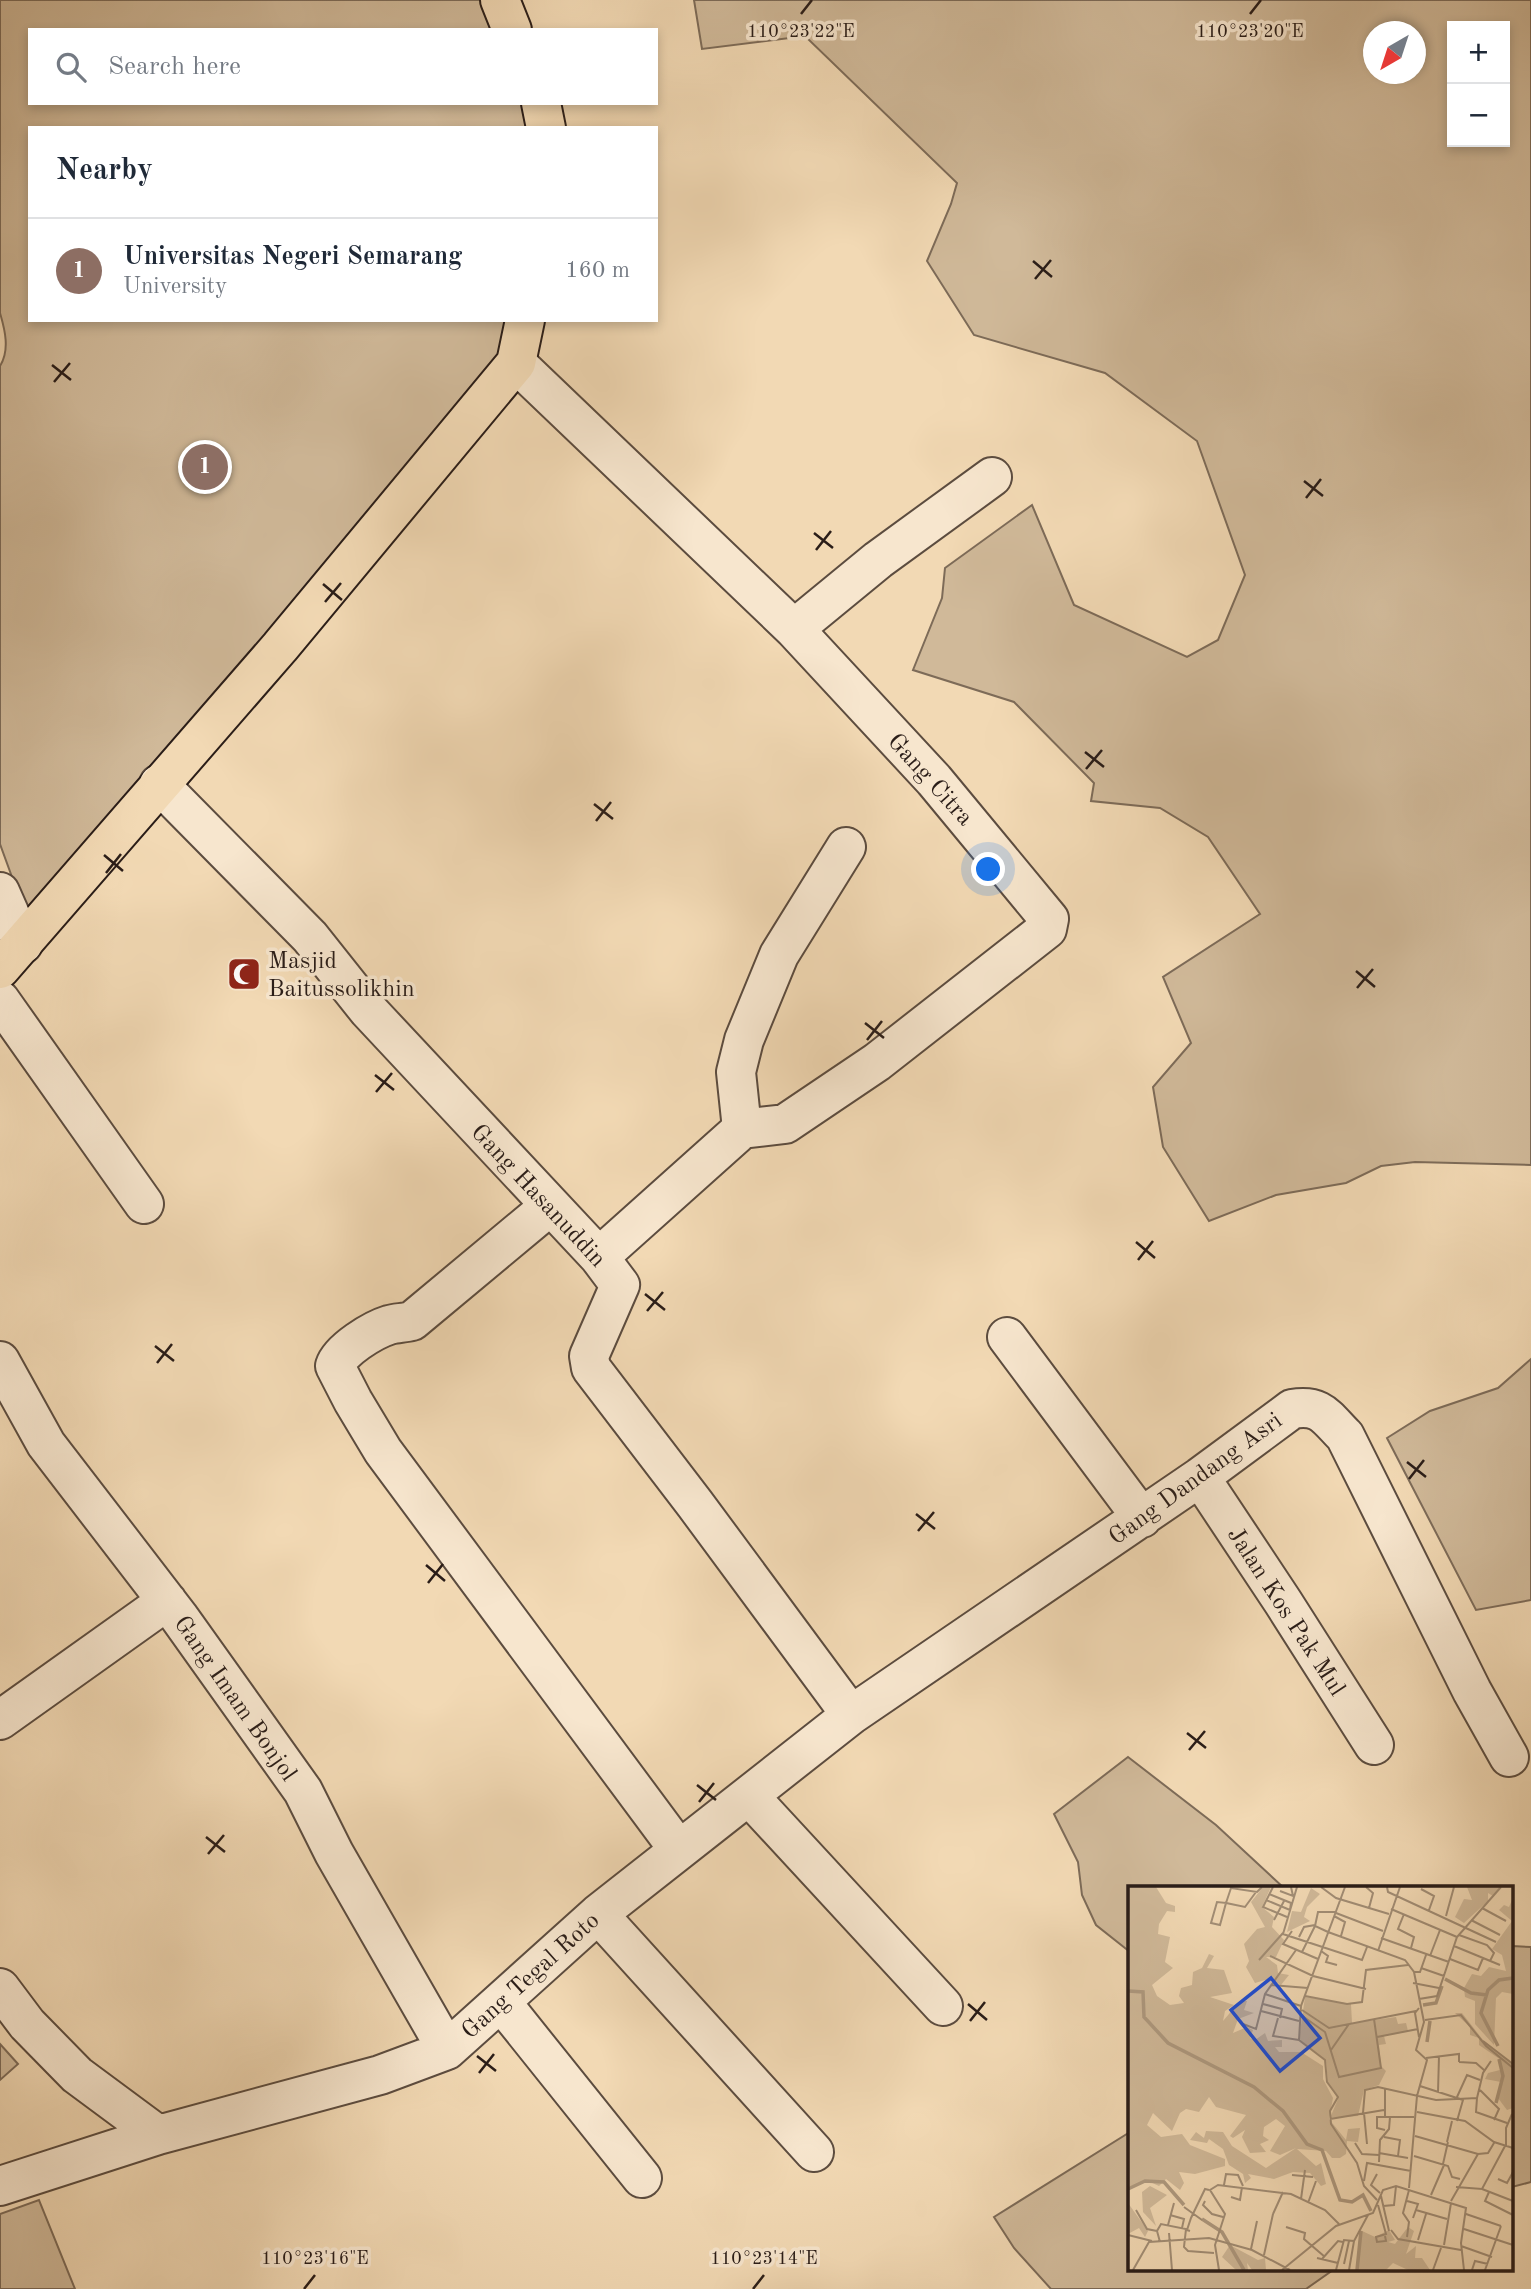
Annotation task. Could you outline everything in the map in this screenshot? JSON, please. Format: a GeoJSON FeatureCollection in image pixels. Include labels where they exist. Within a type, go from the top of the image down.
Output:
{"type":"FeatureCollection","features":[{"type":"Feature","properties":{"kind":"main road"},"geometry":{"type":"LineString","coordinates":[[500,0],[511,28]]}},
{"type":"Feature","properties":{"kind":"main road"},"geometry":{"type":"LineString","coordinates":[[541,105],[545,126]]}},
{"type":"Feature","properties":{"kind":"main road"},"geometry":{"type":"LineString","coordinates":[[11,956],[280,647],[516,363],[525,322]]}},
{"type":"Feature","properties":{"kind":"street","name":"Gang Citra"},"geometry":{"type":"LineString","coordinates":[[516,363],[794,629],[934,780],[1049,919],[1047,929],[877,1062],[785,1124],[741,1129]]}},
{"type":"Feature","properties":{"kind":"street"},"geometry":{"type":"LineString","coordinates":[[794,629],[878,560],[992,477]]}},
{"type":"Feature","properties":{"kind":"street","name":"Gang Hasanuddin"},"geometry":{"type":"LineString","coordinates":[[159,784],[310,937],[368,1010],[599,1257],[620,1285],[590,1356],[591,1368],[851,1715]]}},
{"type":"Feature","properties":{"kind":"street"},"geometry":{"type":"LineString","coordinates":[[599,1257],[741,1129],[737,1072],[744,1040],[779,955],[846,847]]}},
{"type":"Feature","properties":{"kind":"street"},"geometry":{"type":"LineString","coordinates":[[0,892],[11,956]]}},
{"type":"Feature","properties":{"kind":"street"},"geometry":{"type":"LineString","coordinates":[[0,1000],[144,1204]]}},
{"type":"Feature","properties":{"kind":"street"},"geometry":{"type":"LineString","coordinates":[[550,1206],[412,1321],[386,1326],[363,1339],[344,1352],[337,1359],[335,1366],[383,1451],[679,1850]]}},
{"type":"Feature","properties":{"kind":"street"},"geometry":{"type":"LineString","coordinates":[[1007,1337],[1142,1518]]}},
{"type":"Feature","properties":{"kind":"street","name":"Gang Imam Bonjol"},"geometry":{"type":"LineString","coordinates":[[0,1361],[46,1444],[167,1601],[303,1791],[334,1853],[447,2050]]}},
{"type":"Feature","properties":{"kind":"street","name":"Gang Dandang Asri"},"geometry":{"type":"LineString","coordinates":[[851,1715],[1200,1478],[1292,1409],[1308,1406],[1321,1412],[1345,1436],[1472,1691],[1509,1757]]}},
{"type":"Feature","properties":{"kind":"street","name":"Jalan Kos Pak Mul"},"geometry":{"type":"LineString","coordinates":[[1200,1478],[1374,1745]]}},
{"type":"Feature","properties":{"kind":"street"},"geometry":{"type":"LineString","coordinates":[[0,1720],[167,1601]]}},
{"type":"Feature","properties":{"kind":"street","name":"Gang Tegal Roto"},"geometry":{"type":"LineString","coordinates":[[0,2186],[158,2135],[380,2075],[447,2050],[598,1914],[851,1715]]}},
{"type":"Feature","properties":{"kind":"street"},"geometry":{"type":"LineString","coordinates":[[749,1796],[943,2006]]}},
{"type":"Feature","properties":{"kind":"street"},"geometry":{"type":"LineString","coordinates":[[598,1914],[814,2152]]}},
{"type":"Feature","properties":{"kind":"street"},"geometry":{"type":"LineString","coordinates":[[0,1988],[27,2024],[77,2075],[158,2135]]}},
{"type":"Feature","properties":{"kind":"street"},"geometry":{"type":"LineString","coordinates":[[501,2002],[642,2178]]}},
{"type":"Feature","properties":{"kind":"shaded area"},"geometry":{"type":"Polygon","coordinates":[[[0,0],[480,0],[491,28],[28,28],[28,105],[523,105],[527,126],[28,126],[28,322],[510,322],[503,355],[32,917],[24,910],[0,844],[0,366],[6,347],[0,313],[0,0]]]}},
{"type":"Feature","properties":{"kind":"shaded area"},"geometry":{"type":"Polygon","coordinates":[[[694,0],[1531,0],[1531,1165],[1415,1162],[1381,1166],[1346,1183],[1276,1195],[1209,1221],[1163,1147],[1153,1087],[1191,1043],[1163,977],[1260,914],[1208,837],[1160,808],[1091,801],[1094,783],[1014,702],[913,670],[942,598],[945,568],[1032,505],[1074,605],[1187,657],[1218,640],[1245,575],[1197,441],[1105,373],[974,335],[927,261],[957,183],[805,36],[702,49],[694,0]]]}},
{"type":"Feature","properties":{"kind":"shaded area"},"geometry":{"type":"Polygon","coordinates":[[[1531,1359],[1531,1600],[1476,1610],[1387,1438],[1430,1411],[1498,1388],[1531,1359]]]}},
{"type":"Feature","properties":{"kind":"shaded area"},"geometry":{"type":"Polygon","coordinates":[[[1128,1757],[1216,1825],[1282,1886],[1128,1886],[1128,1950],[1096,1925],[1082,1895],[1078,1862],[1054,1814],[1128,1757]]]}},
{"type":"Feature","properties":{"kind":"shaded area"},"geometry":{"type":"Polygon","coordinates":[[[1514,1946],[1531,1947],[1531,2182],[1514,2186],[1514,1946]]]}},
{"type":"Feature","properties":{"kind":"shaded area"},"geometry":{"type":"Polygon","coordinates":[[[0,2044],[18,2064],[0,2080],[0,2044]]]}},
{"type":"Feature","properties":{"kind":"shaded area"},"geometry":{"type":"Polygon","coordinates":[[[1128,2133],[1128,2272],[1330,2272],[1306,2289],[1051,2289],[1014,2248],[994,2217],[1128,2133]]]}},
{"type":"Feature","properties":{"kind":"shaded area"},"geometry":{"type":"Polygon","coordinates":[[[39,2200],[75,2289],[0,2289],[0,2214],[39,2200]]]}},
{"type":"Feature","properties":{"kind":"place","name":"Universitas Negeri Semarang"},"geometry":{"type":"Point","coordinates":[205,467]}},
{"type":"Feature","properties":{"kind":"place","name":"Masjid Baitussolikhin"},"geometry":{"type":"Point","coordinates":[244,974]}}]}
